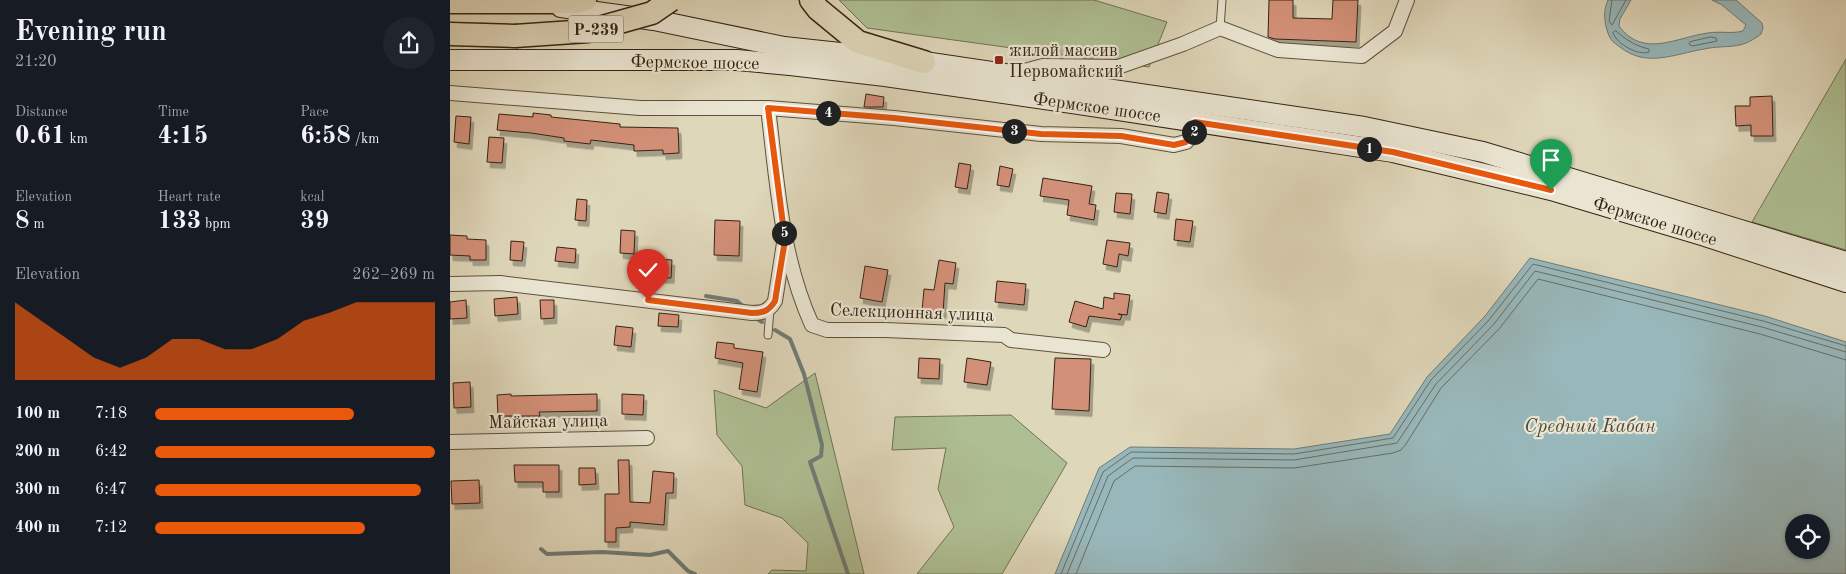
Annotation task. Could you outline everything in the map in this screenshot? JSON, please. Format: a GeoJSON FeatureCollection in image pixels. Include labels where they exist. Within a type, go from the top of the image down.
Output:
{"type":"FeatureCollection","features":[{"type":"Feature","properties":{"kind":"main road","name":"Р-239"},"geometry":{"type":"LineString","coordinates":[[450,2],[575,2],[585,0]]}},
{"type":"Feature","properties":{"kind":"main road","name":"Р-239"},"geometry":{"type":"LineString","coordinates":[[450,34],[515,36],[588,31],[652,13],[671,0]]}},
{"type":"Feature","properties":{"kind":"main road"},"geometry":{"type":"LineString","coordinates":[[811,0],[818,9],[858,42],[924,62]]}},
{"type":"Feature","properties":{"kind":"main road","name":"Фермское шоссе"},"geometry":{"type":"LineString","coordinates":[[528,2],[654,20],[784,47],[924,62],[1364,127],[1483,152],[1846,262]]}},
{"type":"Feature","properties":{"kind":"main road","name":"Фермское шоссе"},"geometry":{"type":"LineString","coordinates":[[450,60],[737,60],[885,76],[1393,152],[1551,190],[1705,236],[1846,282]]}},
{"type":"Feature","properties":{"kind":"street"},"geometry":{"type":"LineString","coordinates":[[1009,75],[1043,66],[1118,67],[1184,44],[1220,28],[1278,50],[1362,56],[1395,31],[1407,0]]}},
{"type":"Feature","properties":{"kind":"street"},"geometry":{"type":"LineString","coordinates":[[450,92],[640,108],[768,108],[894,118],[1041,134],[1121,136],[1174,145],[1186,142],[1193,135],[1195,122]]}},
{"type":"Feature","properties":{"kind":"street"},"geometry":{"type":"LineString","coordinates":[[450,284],[500,282],[763,313],[770,309],[775,301],[785,240],[768,108]]}},
{"type":"Feature","properties":{"kind":"street","name":"Селекционная улица"},"geometry":{"type":"LineString","coordinates":[[785,240],[805,310],[812,325],[828,330],[1004,334],[1010,340],[1103,350]]}},
{"type":"Feature","properties":{"kind":"street","name":"Майская улица"},"geometry":{"type":"LineString","coordinates":[[450,442],[647,438]]}},
{"type":"Feature","properties":{"kind":"lane"},"geometry":{"type":"LineString","coordinates":[[1220,28],[1222,0]]}},
{"type":"Feature","properties":{"kind":"lane"},"geometry":{"type":"LineString","coordinates":[[768,335],[770,309]]}},
{"type":"Feature","properties":{"kind":"green space"},"geometry":{"type":"Polygon","coordinates":[[[839,0],[1094,0],[1167,22],[1149,67],[867,28],[839,0]]]}},
{"type":"Feature","properties":{"kind":"green space"},"geometry":{"type":"Polygon","coordinates":[[[1846,59],[1846,250],[1752,222],[1846,59]]]}},
{"type":"Feature","properties":{"kind":"green space"},"geometry":{"type":"Polygon","coordinates":[[[815,373],[864,574],[768,574],[772,570],[806,571],[808,543],[782,518],[745,505],[742,466],[717,435],[714,390],[766,408],[815,373]]]}},
{"type":"Feature","properties":{"kind":"green space"},"geometry":{"type":"Polygon","coordinates":[[[1011,415],[1067,463],[1002,574],[917,574],[954,527],[938,489],[946,448],[892,450],[895,417],[1011,415]]]}},
{"type":"Feature","properties":{"kind":"water"},"geometry":{"type":"Polygon","coordinates":[[[1608,0],[1631,0],[1620,19],[1619,26],[1628,36],[1639,42],[1650,44],[1708,33],[1743,31],[1746,25],[1722,5],[1712,0],[1736,0],[1762,23],[1763,28],[1761,34],[1740,45],[1704,49],[1661,58],[1640,57],[1620,47],[1610,38],[1605,16],[1608,0]]]}},
{"type":"Feature","properties":{"kind":"water","name":"Средний Кабан"},"geometry":{"type":"Polygon","coordinates":[[[1530,258],[1765,316],[1846,342],[1846,574],[1055,574],[1099,468],[1130,447],[1294,449],[1390,434],[1427,377],[1485,316],[1530,258]]]}},
{"type":"Feature","properties":{"kind":"building"},"geometry":{"type":"Polygon","coordinates":[[[1269,0],[1293,0],[1293,18],[1332,19],[1333,0],[1358,0],[1356,42],[1275,39],[1268,37],[1269,0]]]}},
{"type":"Feature","properties":{"kind":"building"},"geometry":{"type":"Polygon","coordinates":[[[866,94],[884,97],[883,107],[864,107],[866,94]]]}},
{"type":"Feature","properties":{"kind":"building"},"geometry":{"type":"Polygon","coordinates":[[[1772,96],[1773,136],[1751,136],[1751,125],[1736,126],[1735,106],[1750,106],[1750,97],[1772,96]]]}},
{"type":"Feature","properties":{"kind":"building"},"geometry":{"type":"Polygon","coordinates":[[[533,113],[551,115],[551,117],[620,124],[620,127],[678,128],[679,153],[663,154],[663,150],[634,151],[634,145],[591,140],[590,144],[564,141],[564,138],[531,133],[497,130],[499,114],[533,117],[533,113]]]}},
{"type":"Feature","properties":{"kind":"building"},"geometry":{"type":"Polygon","coordinates":[[[456,116],[471,117],[469,144],[454,142],[456,116]]]}},
{"type":"Feature","properties":{"kind":"building"},"geometry":{"type":"Polygon","coordinates":[[[489,137],[504,138],[502,163],[487,162],[489,137]]]}},
{"type":"Feature","properties":{"kind":"building"},"geometry":{"type":"Polygon","coordinates":[[[959,163],[971,165],[967,189],[955,187],[959,163]]]}},
{"type":"Feature","properties":{"kind":"building"},"geometry":{"type":"Polygon","coordinates":[[[1000,166],[1013,169],[1009,187],[997,185],[1000,166]]]}},
{"type":"Feature","properties":{"kind":"building"},"geometry":{"type":"Polygon","coordinates":[[[1043,178],[1092,186],[1089,204],[1096,205],[1094,220],[1067,215],[1069,200],[1040,196],[1043,178]]]}},
{"type":"Feature","properties":{"kind":"building"},"geometry":{"type":"Polygon","coordinates":[[[1157,192],[1169,194],[1166,214],[1154,212],[1157,192]]]}},
{"type":"Feature","properties":{"kind":"building"},"geometry":{"type":"Polygon","coordinates":[[[1116,193],[1132,194],[1130,214],[1114,212],[1116,193]]]}},
{"type":"Feature","properties":{"kind":"building"},"geometry":{"type":"Polygon","coordinates":[[[577,199],[587,200],[586,221],[575,220],[577,199]]]}},
{"type":"Feature","properties":{"kind":"building"},"geometry":{"type":"Polygon","coordinates":[[[1176,219],[1193,221],[1190,242],[1174,240],[1176,219]]]}},
{"type":"Feature","properties":{"kind":"building"},"geometry":{"type":"Polygon","coordinates":[[[715,220],[740,221],[739,256],[714,255],[715,220]]]}},
{"type":"Feature","properties":{"kind":"building"},"geometry":{"type":"Polygon","coordinates":[[[621,230],[635,231],[634,254],[620,253],[621,230]]]}},
{"type":"Feature","properties":{"kind":"building"},"geometry":{"type":"Polygon","coordinates":[[[450,235],[467,236],[467,239],[486,240],[486,260],[470,260],[470,256],[450,255],[450,235]]]}},
{"type":"Feature","properties":{"kind":"building"},"geometry":{"type":"Polygon","coordinates":[[[1107,240],[1130,243],[1128,256],[1119,254],[1117,267],[1103,264],[1107,240]]]}},
{"type":"Feature","properties":{"kind":"building"},"geometry":{"type":"Polygon","coordinates":[[[511,241],[524,242],[522,261],[510,260],[511,241]]]}},
{"type":"Feature","properties":{"kind":"building"},"geometry":{"type":"Polygon","coordinates":[[[557,247],[576,249],[575,263],[555,261],[557,247]]]}},
{"type":"Feature","properties":{"kind":"building"},"geometry":{"type":"Polygon","coordinates":[[[656,259],[672,260],[671,278],[655,277],[656,259]]]}},
{"type":"Feature","properties":{"kind":"building"},"geometry":{"type":"Polygon","coordinates":[[[939,260],[956,263],[953,284],[945,283],[943,313],[922,311],[924,289],[934,290],[939,260]]]}},
{"type":"Feature","properties":{"kind":"building"},"geometry":{"type":"Polygon","coordinates":[[[865,266],[888,270],[882,302],[860,298],[865,266]]]}},
{"type":"Feature","properties":{"kind":"building"},"geometry":{"type":"Polygon","coordinates":[[[997,281],[1026,284],[1024,305],[995,302],[997,281]]]}},
{"type":"Feature","properties":{"kind":"building"},"geometry":{"type":"Polygon","coordinates":[[[1114,293],[1130,295],[1127,315],[1118,314],[1122,315],[1120,320],[1089,316],[1086,327],[1069,322],[1075,301],[1103,309],[1104,297],[1114,299],[1114,293]]]}},
{"type":"Feature","properties":{"kind":"building"},"geometry":{"type":"Polygon","coordinates":[[[517,297],[518,314],[495,316],[494,299],[517,297]]]}},
{"type":"Feature","properties":{"kind":"building"},"geometry":{"type":"Polygon","coordinates":[[[466,300],[467,318],[450,319],[450,302],[466,300]]]}},
{"type":"Feature","properties":{"kind":"building"},"geometry":{"type":"Polygon","coordinates":[[[540,300],[554,300],[554,318],[541,319],[540,300]]]}},
{"type":"Feature","properties":{"kind":"building"},"geometry":{"type":"Polygon","coordinates":[[[659,313],[679,315],[678,327],[658,326],[659,313]]]}},
{"type":"Feature","properties":{"kind":"building"},"geometry":{"type":"Polygon","coordinates":[[[616,326],[633,328],[631,347],[614,345],[616,326]]]}},
{"type":"Feature","properties":{"kind":"building"},"geometry":{"type":"Polygon","coordinates":[[[717,342],[734,344],[734,348],[763,352],[757,392],[739,389],[743,363],[715,358],[717,342]]]}},
{"type":"Feature","properties":{"kind":"building"},"geometry":{"type":"Polygon","coordinates":[[[919,358],[940,359],[939,379],[918,378],[919,358]]]}},
{"type":"Feature","properties":{"kind":"building"},"geometry":{"type":"Polygon","coordinates":[[[967,358],[991,362],[987,385],[964,382],[967,358]]]}},
{"type":"Feature","properties":{"kind":"building"},"geometry":{"type":"Polygon","coordinates":[[[1055,358],[1091,359],[1089,411],[1052,409],[1055,358]]]}},
{"type":"Feature","properties":{"kind":"building"},"geometry":{"type":"Polygon","coordinates":[[[470,382],[471,407],[454,408],[453,383],[470,382]]]}},
{"type":"Feature","properties":{"kind":"building"},"geometry":{"type":"Polygon","coordinates":[[[511,394],[511,396],[597,394],[597,411],[539,412],[540,416],[498,416],[497,395],[511,394]]]}},
{"type":"Feature","properties":{"kind":"building"},"geometry":{"type":"Polygon","coordinates":[[[622,394],[644,395],[643,415],[622,414],[622,394]]]}},
{"type":"Feature","properties":{"kind":"building"},"geometry":{"type":"Polygon","coordinates":[[[618,460],[629,460],[630,502],[650,503],[653,471],[674,473],[673,493],[666,493],[664,525],[630,522],[630,527],[616,528],[616,542],[605,542],[605,494],[619,494],[618,460]]]}},
{"type":"Feature","properties":{"kind":"building"},"geometry":{"type":"Polygon","coordinates":[[[514,465],[559,465],[559,492],[543,492],[543,482],[515,482],[514,465]]]}},
{"type":"Feature","properties":{"kind":"building"},"geometry":{"type":"Polygon","coordinates":[[[579,468],[595,468],[596,484],[579,485],[579,468]]]}},
{"type":"Feature","properties":{"kind":"building"},"geometry":{"type":"Polygon","coordinates":[[[479,480],[480,503],[452,504],[451,481],[479,480]]]}},
{"type":"Feature","properties":{"kind":"waterway"},"geometry":{"type":"LineString","coordinates":[[706,296],[737,301],[744,307]]}},
{"type":"Feature","properties":{"kind":"waterway"},"geometry":{"type":"LineString","coordinates":[[756,318],[762,322]]}},
{"type":"Feature","properties":{"kind":"waterway"},"geometry":{"type":"LineString","coordinates":[[775,330],[790,339],[804,374],[822,445],[821,456],[810,462],[848,574]]}},
{"type":"Feature","properties":{"kind":"waterway"},"geometry":{"type":"LineString","coordinates":[[541,549],[547,554],[602,552],[650,555],[668,551],[688,571],[695,574]]}},
{"type":"Feature","properties":{"kind":"place","name":"жилой массив Первомайский"},"geometry":{"type":"Point","coordinates":[999,60]}},
{"type":"Feature","properties":{"kind":"route"},"geometry":{"type":"LineString","coordinates":[[648,300],[752,313],[763,313],[770,309],[775,301],[785,240],[768,108],[894,118],[1041,134],[1121,136],[1174,145],[1186,142],[1193,135],[1195,122],[1393,152],[1551,190]]}}]}
